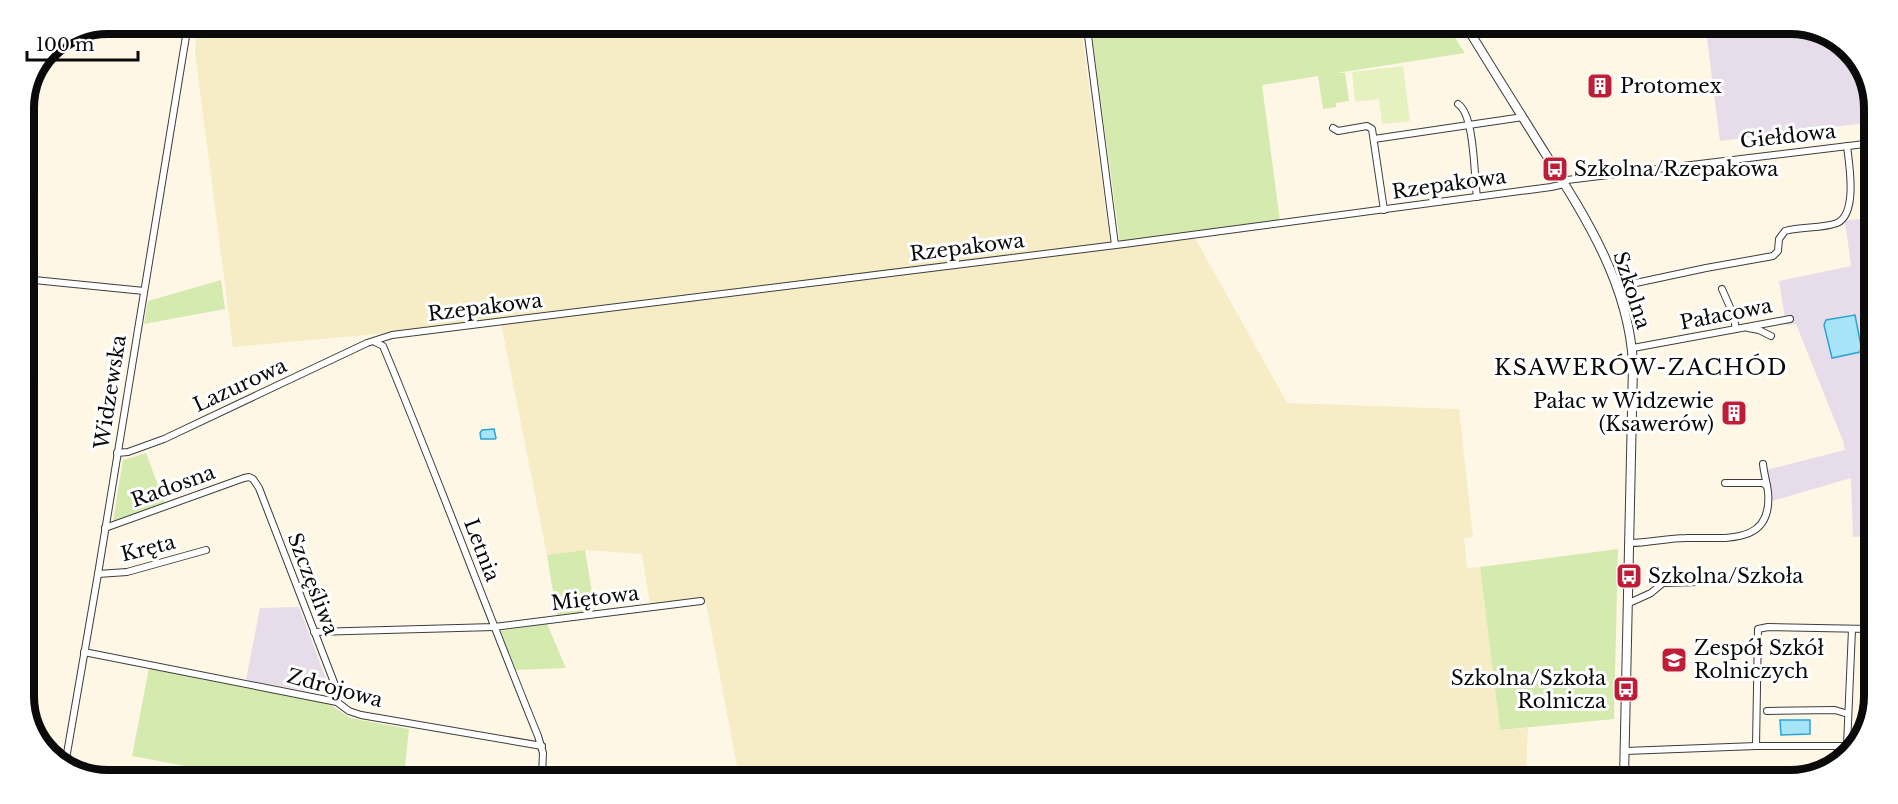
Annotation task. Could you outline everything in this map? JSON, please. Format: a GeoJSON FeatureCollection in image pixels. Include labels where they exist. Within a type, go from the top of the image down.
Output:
{"type":"FeatureCollection","features":[{"type":"Feature","properties":{"kind":"street","name":"Widzewska"},"geometry":{"type":"LineString","coordinates":[[66,757],[186,34]]}},
{"type":"Feature","properties":{"kind":"street"},"geometry":{"type":"LineString","coordinates":[[1088,34],[1115,245]]}},
{"type":"Feature","properties":{"kind":"street","name":"Szkolna"},"geometry":{"type":"LineString","coordinates":[[1471,34],[1597,240],[1627,318],[1632,348],[1624,770]]}},
{"type":"Feature","properties":{"kind":"street"},"geometry":{"type":"LineString","coordinates":[[1458,104],[1463,107],[1469,125],[1477,197]]}},
{"type":"Feature","properties":{"kind":"street"},"geometry":{"type":"LineString","coordinates":[[1374,139],[1522,117]]}},
{"type":"Feature","properties":{"kind":"street"},"geometry":{"type":"LineString","coordinates":[[1333,129],[1338,131],[1370,127],[1372,129],[1384,210]]}},
{"type":"Feature","properties":{"kind":"street","name":"Giełdowa"},"geometry":{"type":"LineString","coordinates":[[1563,182],[1658,168],[1863,144]]}},
{"type":"Feature","properties":{"kind":"street"},"geometry":{"type":"LineString","coordinates":[[1617,287],[1773,256],[1778,251],[1779,239],[1785,231],[1838,222],[1845,216],[1849,204],[1851,182],[1847,146]]}},
{"type":"Feature","properties":{"kind":"street","name":"Rzepakowa"},"geometry":{"type":"LineString","coordinates":[[375,342],[392,335],[1384,210],[1556,187],[1563,182]]}},
{"type":"Feature","properties":{"kind":"street"},"geometry":{"type":"LineString","coordinates":[[35,280],[144,291]]}},
{"type":"Feature","properties":{"kind":"street"},"geometry":{"type":"LineString","coordinates":[[1722,289],[1733,314],[1736,329]]}},
{"type":"Feature","properties":{"kind":"street","name":"Pałacowa"},"geometry":{"type":"LineString","coordinates":[[1632,348],[1790,319]]}},
{"type":"Feature","properties":{"kind":"street"},"geometry":{"type":"LineString","coordinates":[[1744,327],[1760,330],[1771,336]]}},
{"type":"Feature","properties":{"kind":"street","name":"Lazurowa"},"geometry":{"type":"LineString","coordinates":[[117,453],[128,452],[164,439],[367,343],[375,342]]}},
{"type":"Feature","properties":{"kind":"street","name":"Letnia"},"geometry":{"type":"LineString","coordinates":[[375,342],[383,346],[412,416],[542,746],[542,770]]}},
{"type":"Feature","properties":{"kind":"street"},"geometry":{"type":"LineString","coordinates":[[1630,543],[1676,538],[1737,537],[1755,532],[1767,512],[1767,486],[1762,465]]}},
{"type":"Feature","properties":{"kind":"street","name":"Radosna"},"geometry":{"type":"LineString","coordinates":[[105,528],[243,478],[253,479]]}},
{"type":"Feature","properties":{"kind":"street","name":"Szczęśliwa"},"geometry":{"type":"LineString","coordinates":[[253,479],[259,488],[335,685],[337,702]]}},
{"type":"Feature","properties":{"kind":"street"},"geometry":{"type":"LineString","coordinates":[[1725,483],[1763,483],[1767,486]]}},
{"type":"Feature","properties":{"kind":"street","name":"Kręta"},"geometry":{"type":"LineString","coordinates":[[98,574],[127,572],[206,550]]}},
{"type":"Feature","properties":{"kind":"street"},"geometry":{"type":"LineString","coordinates":[[1629,603],[1651,593],[1663,583],[1698,582]]}},
{"type":"Feature","properties":{"kind":"street","name":"Miętowa"},"geometry":{"type":"LineString","coordinates":[[314,632],[494,627],[701,601]]}},
{"type":"Feature","properties":{"kind":"street"},"geometry":{"type":"LineString","coordinates":[[1756,746],[1758,629],[1761,627],[1864,629]]}},
{"type":"Feature","properties":{"kind":"street"},"geometry":{"type":"LineString","coordinates":[[1850,738],[1848,714],[1852,629]]}},
{"type":"Feature","properties":{"kind":"street","name":"Zdrojowa"},"geometry":{"type":"LineString","coordinates":[[84,652],[337,702],[349,711],[361,715],[542,746]]}},
{"type":"Feature","properties":{"kind":"street"},"geometry":{"type":"LineString","coordinates":[[1767,711],[1835,710],[1848,714]]}},
{"type":"Feature","properties":{"kind":"street"},"geometry":{"type":"LineString","coordinates":[[1625,751],[1756,746],[1843,746]]}},
{"type":"Feature","properties":{"kind":"shaded area"},"geometry":{"type":"Polygon","coordinates":[[[196,34],[1082,34],[1111,248],[1195,238],[1287,403],[1459,409],[1473,537],[1464,538],[1467,568],[1480,567],[1500,730],[1528,728],[1526,770],[738,770],[705,598],[650,605],[642,554],[585,550],[547,555],[501,323],[233,347],[195,53],[196,34]]]}},
{"type":"Feature","properties":{"kind":"shaded area"},"geometry":{"type":"Polygon","coordinates":[[[1707,34],[1804,36],[1827,44],[1835,50],[1856,75],[1862,94],[1863,123],[1720,141],[1707,34]]]}},
{"type":"Feature","properties":{"kind":"shaded area"},"geometry":{"type":"Polygon","coordinates":[[[1863,218],[1864,536],[1853,537],[1851,478],[1772,501],[1766,470],[1845,450],[1796,324],[1786,325],[1779,281],[1851,266],[1845,221],[1863,218]]]}},
{"type":"Feature","properties":{"kind":"shaded area"},"geometry":{"type":"Polygon","coordinates":[[[299,607],[326,679],[313,692],[246,680],[260,608],[299,607]]]}},
{"type":"Feature","properties":{"kind":"green space"},"geometry":{"type":"Polygon","coordinates":[[[1092,34],[1452,34],[1465,53],[1337,73],[1345,73],[1349,101],[1336,103],[1336,107],[1323,109],[1318,76],[1262,85],[1280,221],[1120,243],[1092,34]]]}},
{"type":"Feature","properties":{"kind":"green space"},"geometry":{"type":"Polygon","coordinates":[[[1403,66],[1410,121],[1382,124],[1379,99],[1355,102],[1352,72],[1403,66]]]}},
{"type":"Feature","properties":{"kind":"green space"},"geometry":{"type":"Polygon","coordinates":[[[221,280],[225,309],[144,324],[148,301],[221,280]]]}},
{"type":"Feature","properties":{"kind":"green space"},"geometry":{"type":"Polygon","coordinates":[[[146,453],[165,504],[113,521],[123,460],[146,453]]]}},
{"type":"Feature","properties":{"kind":"green space"},"geometry":{"type":"Polygon","coordinates":[[[1618,549],[1614,719],[1500,730],[1480,567],[1618,549]]]}},
{"type":"Feature","properties":{"kind":"green space"},"geometry":{"type":"Polygon","coordinates":[[[585,550],[595,611],[557,616],[547,555],[585,550]]]}},
{"type":"Feature","properties":{"kind":"green space"},"geometry":{"type":"Polygon","coordinates":[[[547,624],[566,668],[515,670],[500,631],[547,624]]]}},
{"type":"Feature","properties":{"kind":"green space"},"geometry":{"type":"Polygon","coordinates":[[[149,668],[303,698],[331,705],[350,718],[409,729],[405,770],[207,770],[132,756],[149,668]]]}},
{"type":"Feature","properties":{"kind":"water"},"geometry":{"type":"Polygon","coordinates":[[[1855,315],[1860,352],[1832,358],[1824,325],[1826,320],[1855,315]]]}},
{"type":"Feature","properties":{"kind":"water"},"geometry":{"type":"Polygon","coordinates":[[[494,429],[495,439],[481,439],[482,430],[494,429]]]}},
{"type":"Feature","properties":{"kind":"water"},"geometry":{"type":"Polygon","coordinates":[[[1780,720],[1810,720],[1810,734],[1781,735],[1780,720]]]}},
{"type":"Feature","properties":{"kind":"place","name":"Protomex"},"geometry":{"type":"Point","coordinates":[1600,86]}},
{"type":"Feature","properties":{"kind":"place","name":"Szkolna/Rzepakowa"},"geometry":{"type":"Point","coordinates":[1555,169]}},
{"type":"Feature","properties":{"kind":"place","name":"Pałac w Widzewie (Ksawerów)"},"geometry":{"type":"Point","coordinates":[1734,413]}},
{"type":"Feature","properties":{"kind":"place","name":"Szkolna/Szkoła"},"geometry":{"type":"Point","coordinates":[1629,576]}},
{"type":"Feature","properties":{"kind":"place","name":"Zespół Szkół Rolniczych"},"geometry":{"type":"Point","coordinates":[1674,660]}},
{"type":"Feature","properties":{"kind":"place","name":"Szkolna/Szkoła Rolnicza"},"geometry":{"type":"Point","coordinates":[1626,689]}},
{"type":"Feature","properties":{"kind":"district","name":"KSAWERÓW-ZACHÓD"},"geometry":{"type":"Point","coordinates":[1641,367]}}]}
